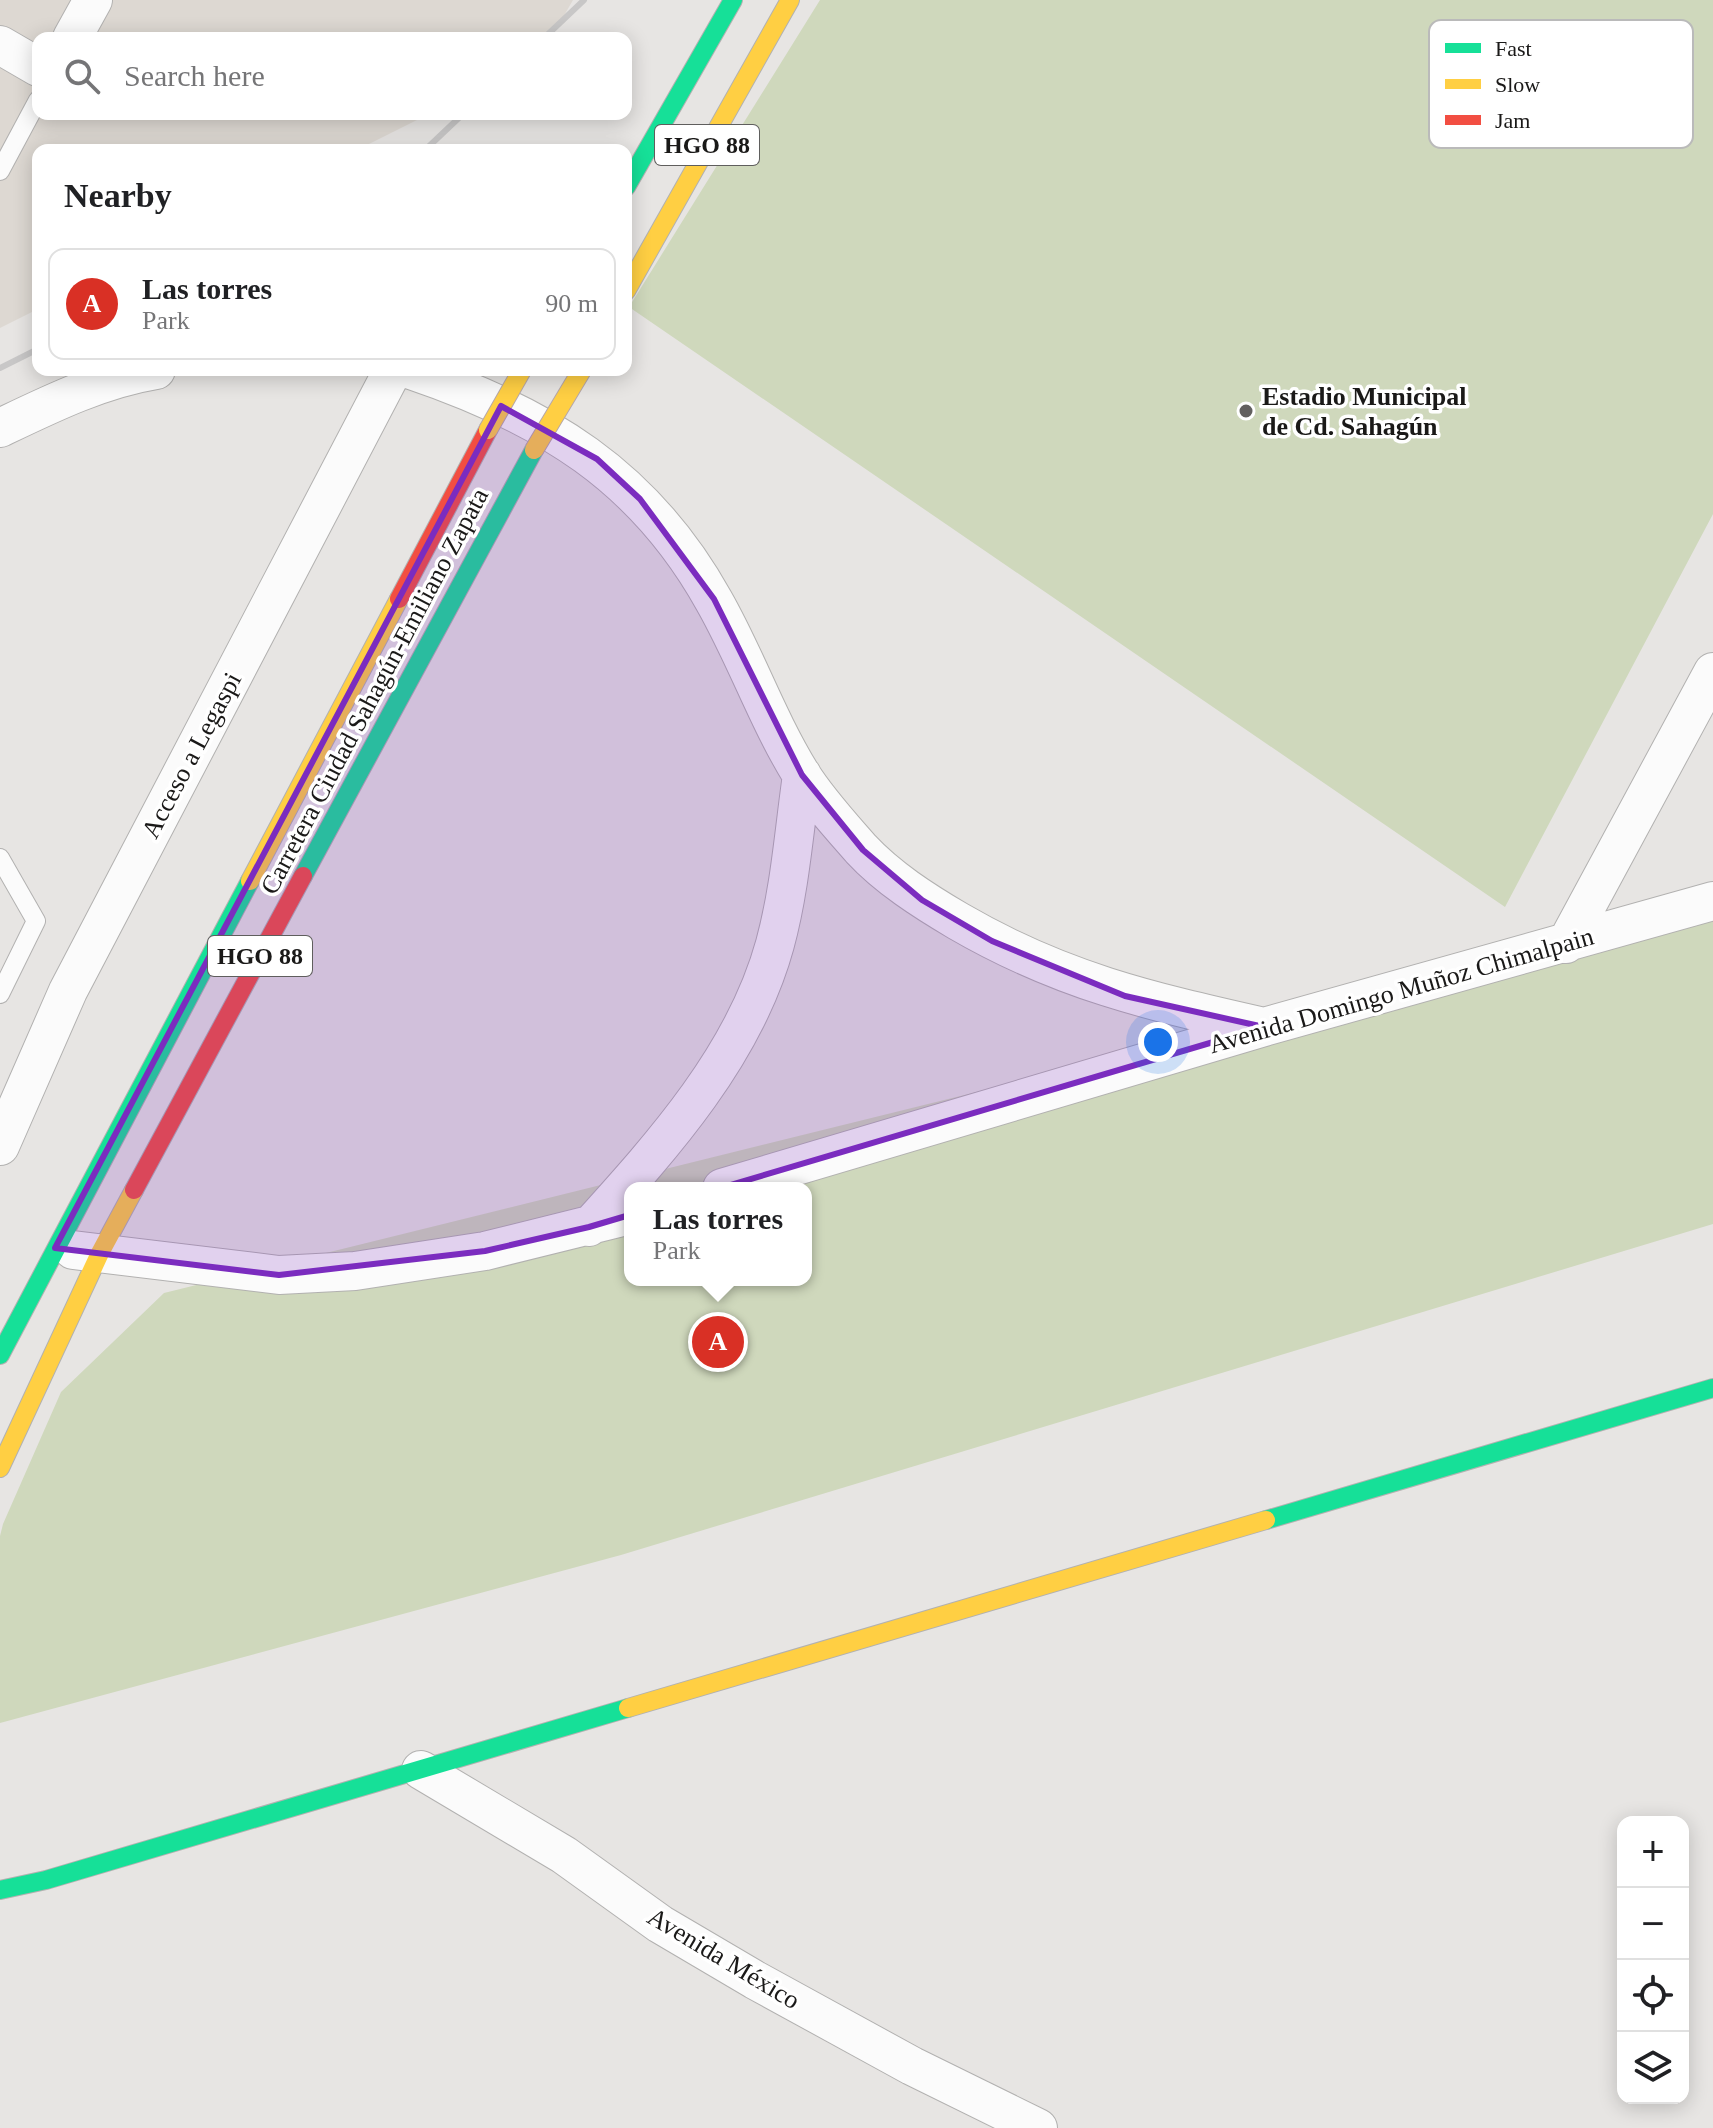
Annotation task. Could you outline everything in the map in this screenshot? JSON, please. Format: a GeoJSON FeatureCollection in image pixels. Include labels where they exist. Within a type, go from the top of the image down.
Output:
{"type":"FeatureCollection","features":[{"type":"Feature","properties":{"kind":"main road","name":"HGO 88"},"geometry":{"type":"LineString","coordinates":[[632,177],[733,0]]}},
{"type":"Feature","properties":{"kind":"main road","name":"HGO 88"},"geometry":{"type":"LineString","coordinates":[[632,280],[790,0]]}},
{"type":"Feature","properties":{"kind":"main road","name":"Carretera Ciudad Sahagún-Emiliano Zapata"},"geometry":{"type":"LineString","coordinates":[[0,1355],[519,376]]}},
{"type":"Feature","properties":{"kind":"main road","name":"Carretera Ciudad Sahagún-Emiliano Zapata"},"geometry":{"type":"LineString","coordinates":[[0,1468],[100,1253],[534,450],[578,376]]}},
{"type":"Feature","properties":{"kind":"main road"},"geometry":{"type":"LineString","coordinates":[[0,1890],[46,1880],[1713,1388]]}},
{"type":"Feature","properties":{"kind":"street"},"geometry":{"type":"LineString","coordinates":[[75,32],[93,0]]}},
{"type":"Feature","properties":{"kind":"street"},"geometry":{"type":"LineString","coordinates":[[0,45],[32,64]]}},
{"type":"Feature","properties":{"kind":"street"},"geometry":{"type":"LineString","coordinates":[[0,428],[55,401],[125,376]]}},
{"type":"Feature","properties":{"kind":"street","name":"Acceso a Legaspi"},"geometry":{"type":"LineString","coordinates":[[0,1146],[68,991],[390,376]]}},
{"type":"Feature","properties":{"kind":"street"},"geometry":{"type":"LineString","coordinates":[[428,376],[520,415],[597,459],[640,499],[714,599],[802,775],[863,850],[922,900],[992,941],[1059,972],[1125,996],[1264,1027]]}},
{"type":"Feature","properties":{"kind":"street"},"geometry":{"type":"LineString","coordinates":[[1566,944],[1713,672]]}},
{"type":"Feature","properties":{"kind":"street"},"geometry":{"type":"LineString","coordinates":[[628,1182],[693,1106],[745,1021],[775,945],[802,775]]}},
{"type":"Feature","properties":{"kind":"street","name":"Avenida Domingo Muñoz Chimalpain"},"geometry":{"type":"LineString","coordinates":[[742,1182],[1264,1027],[1713,901]]}},
{"type":"Feature","properties":{"kind":"street"},"geometry":{"type":"LineString","coordinates":[[589,1227],[624,1186]]}},
{"type":"Feature","properties":{"kind":"street"},"geometry":{"type":"LineString","coordinates":[[55,1248],[279,1275],[355,1271],[485,1251],[624,1217]]}},
{"type":"Feature","properties":{"kind":"street","name":"Avenida México"},"geometry":{"type":"LineString","coordinates":[[421,1770],[564,1855],[660,1924],[755,1980],[912,2066],[1038,2128]]}},
{"type":"Feature","properties":{"kind":"lane"},"geometry":{"type":"LineString","coordinates":[[0,171],[32,111]]}},
{"type":"Feature","properties":{"kind":"lane"},"geometry":{"type":"LineString","coordinates":[[0,858],[36,921],[0,994]]}},
{"type":"Feature","properties":{"kind":"highlighted area"},"geometry":{"type":"Polygon","coordinates":[[[501,406],[597,459],[640,499],[714,599],[802,775],[863,850],[922,900],[992,941],[1125,996],[1264,1027],[589,1227],[485,1251],[279,1275],[55,1248],[501,406]]]}},
{"type":"Feature","properties":{"kind":"shaded area"},"geometry":{"type":"Polygon","coordinates":[[[0,0],[573,0],[554,32],[32,32],[32,120],[417,120],[369,144],[32,144],[32,312],[0,328],[0,0]]]}},
{"type":"Feature","properties":{"kind":"green space","name":"Estadio Municipal de Cd. Sahagún"},"geometry":{"type":"Polygon","coordinates":[[[820,0],[1713,0],[1713,514],[1505,907],[632,309],[632,302],[820,0]]]}},
{"type":"Feature","properties":{"kind":"green space"},"geometry":{"type":"Polygon","coordinates":[[[1713,903],[1713,1224],[621,1555],[0,1723],[0,1536],[3,1524],[61,1392],[164,1293],[1530,955],[1713,903]]]}},
{"type":"Feature","properties":{"kind":"railway"},"geometry":{"type":"LineString","coordinates":[[550,32],[584,0]]}},
{"type":"Feature","properties":{"kind":"railway"},"geometry":{"type":"LineString","coordinates":[[431,144],[457,120]]}},
{"type":"Feature","properties":{"kind":"railway"},"geometry":{"type":"LineString","coordinates":[[0,368],[32,352]]}},
{"type":"Feature","properties":{"kind":"traffic: fast"},"geometry":{"type":"LineString","coordinates":[[632,177],[733,0]]}},
{"type":"Feature","properties":{"kind":"traffic: fast"},"geometry":{"type":"LineString","coordinates":[[303,876],[534,450]]}},
{"type":"Feature","properties":{"kind":"traffic: fast"},"geometry":{"type":"LineString","coordinates":[[0,1355],[250,881]]}},
{"type":"Feature","properties":{"kind":"traffic: fast"},"geometry":{"type":"LineString","coordinates":[[1266,1520],[1713,1388]]}},
{"type":"Feature","properties":{"kind":"traffic: fast"},"geometry":{"type":"LineString","coordinates":[[0,1890],[46,1880],[628,1708]]}},
{"type":"Feature","properties":{"kind":"traffic: slow"},"geometry":{"type":"LineString","coordinates":[[632,280],[790,0]]}},
{"type":"Feature","properties":{"kind":"traffic: slow"},"geometry":{"type":"LineString","coordinates":[[488,430],[519,376]]}},
{"type":"Feature","properties":{"kind":"traffic: slow"},"geometry":{"type":"LineString","coordinates":[[534,450],[578,376]]}},
{"type":"Feature","properties":{"kind":"traffic: slow"},"geometry":{"type":"LineString","coordinates":[[250,881],[399,599]]}},
{"type":"Feature","properties":{"kind":"traffic: slow"},"geometry":{"type":"LineString","coordinates":[[0,1468],[100,1253],[134,1190]]}},
{"type":"Feature","properties":{"kind":"traffic: slow"},"geometry":{"type":"LineString","coordinates":[[628,1708],[1266,1520]]}},
{"type":"Feature","properties":{"kind":"traffic: jam"},"geometry":{"type":"LineString","coordinates":[[399,599],[488,430]]}},
{"type":"Feature","properties":{"kind":"traffic: jam"},"geometry":{"type":"LineString","coordinates":[[134,1190],[303,876]]}},
{"type":"Feature","properties":{"kind":"place","name":"Estadio Municipal de Cd. Sahagún"},"geometry":{"type":"Point","coordinates":[1246,411]}},
{"type":"Feature","properties":{"kind":"place","name":"Las torres"},"geometry":{"type":"Point","coordinates":[718,1342]}}]}
